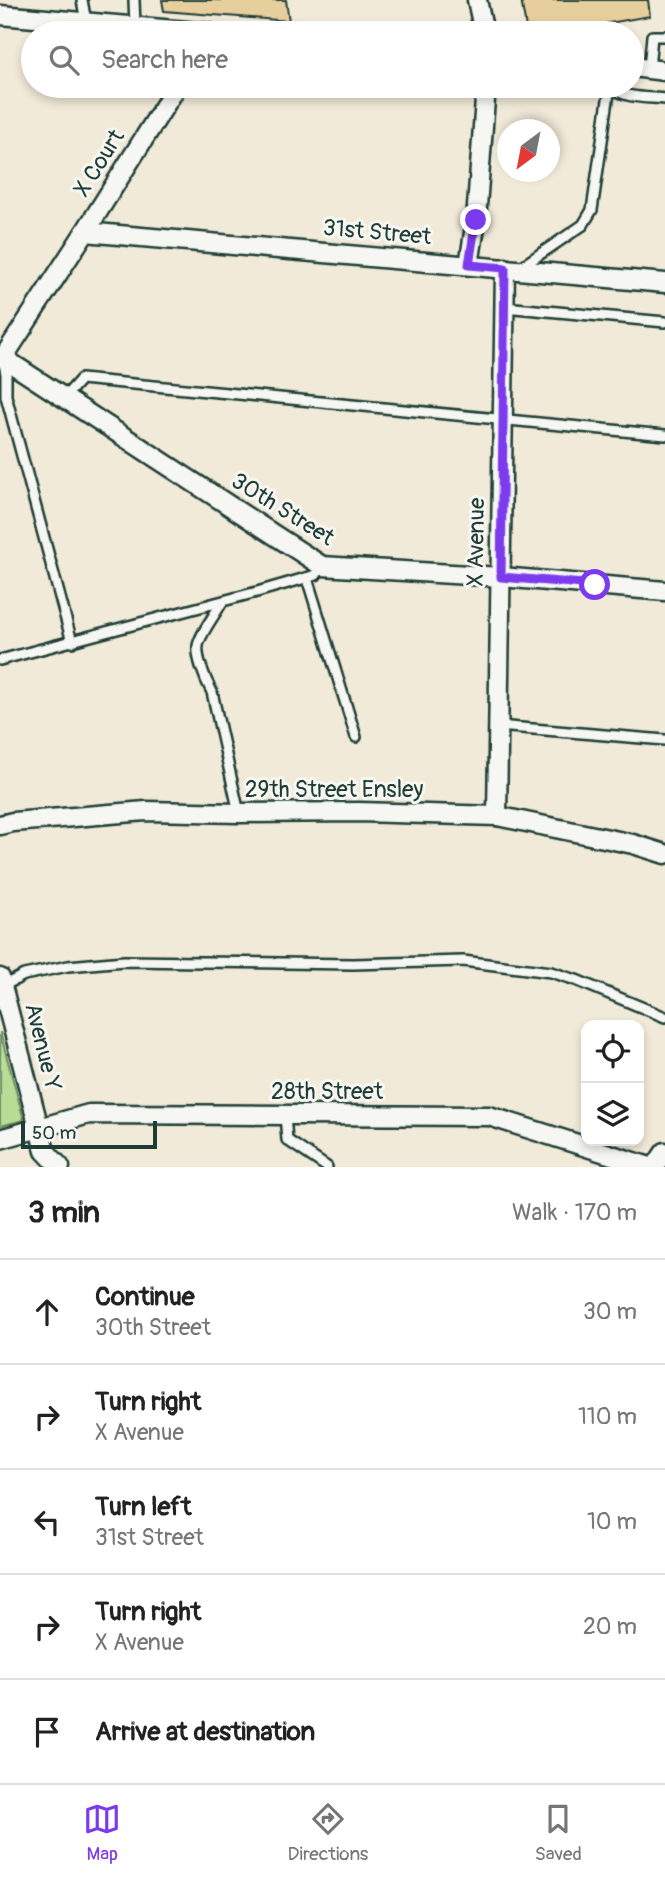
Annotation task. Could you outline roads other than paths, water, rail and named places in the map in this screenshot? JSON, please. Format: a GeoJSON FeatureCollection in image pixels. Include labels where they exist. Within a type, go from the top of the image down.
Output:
{"type":"FeatureCollection","features":[{"type":"Feature","properties":{"kind":"street"},"geometry":{"type":"LineString","coordinates":[[477,0],[481,21]]}},
{"type":"Feature","properties":{"kind":"street"},"geometry":{"type":"LineString","coordinates":[[0,15],[74,21]]}},
{"type":"Feature","properties":{"kind":"street","name":"X Court"},"geometry":{"type":"LineString","coordinates":[[1,357],[85,232],[169,98]]}},
{"type":"Feature","properties":{"kind":"street"},"geometry":{"type":"LineString","coordinates":[[469,265],[476,220],[485,98]]}},
{"type":"Feature","properties":{"kind":"street","name":"31st Street"},"geometry":{"type":"LineString","coordinates":[[85,232],[665,283]]}},
{"type":"Feature","properties":{"kind":"street","name":"X Avenue"},"geometry":{"type":"LineString","coordinates":[[497,816],[504,307],[512,268]]}},
{"type":"Feature","properties":{"kind":"street","name":"30th Street"},"geometry":{"type":"LineString","coordinates":[[1,357],[322,566],[665,591]]}},
{"type":"Feature","properties":{"kind":"street","name":"29th Street Ensley"},"geometry":{"type":"LineString","coordinates":[[0,825],[146,811],[497,816],[633,844],[665,854]]}},
{"type":"Feature","properties":{"kind":"street","name":"Avenue Y"},"geometry":{"type":"LineString","coordinates":[[1,984],[45,1151],[60,1167]]}},
{"type":"Feature","properties":{"kind":"street","name":"28th Street"},"geometry":{"type":"LineString","coordinates":[[0,1139],[89,1114],[489,1116],[650,1167]]}},
{"type":"Feature","properties":{"kind":"street"},"geometry":{"type":"LineString","coordinates":[[655,1167],[665,1152]]}},
{"type":"Feature","properties":{"kind":"lane"},"geometry":{"type":"LineString","coordinates":[[82,0],[86,21]]}},
{"type":"Feature","properties":{"kind":"lane"},"geometry":{"type":"LineString","coordinates":[[134,0],[135,21]]}},
{"type":"Feature","properties":{"kind":"lane"},"geometry":{"type":"LineString","coordinates":[[649,69],[652,36],[665,36]]}},
{"type":"Feature","properties":{"kind":"lane"},"geometry":{"type":"LineString","coordinates":[[644,96],[665,99]]}},
{"type":"Feature","properties":{"kind":"lane"},"geometry":{"type":"LineString","coordinates":[[512,268],[583,226],[592,210],[608,98]]}},
{"type":"Feature","properties":{"kind":"lane"},"geometry":{"type":"LineString","coordinates":[[504,307],[665,321]]}},
{"type":"Feature","properties":{"kind":"lane"},"geometry":{"type":"LineString","coordinates":[[1,357],[6,374],[6,396],[72,642]]}},
{"type":"Feature","properties":{"kind":"lane"},"geometry":{"type":"LineString","coordinates":[[64,398],[81,379],[665,435]]}},
{"type":"Feature","properties":{"kind":"lane"},"geometry":{"type":"LineString","coordinates":[[0,660],[307,578],[316,575],[322,566]]}},
{"type":"Feature","properties":{"kind":"lane"},"geometry":{"type":"LineString","coordinates":[[307,578],[356,737]]}},
{"type":"Feature","properties":{"kind":"lane"},"geometry":{"type":"LineString","coordinates":[[222,602],[197,650],[212,692],[239,813]]}},
{"type":"Feature","properties":{"kind":"lane"},"geometry":{"type":"LineString","coordinates":[[498,726],[665,740]]}},
{"type":"Feature","properties":{"kind":"lane"},"geometry":{"type":"LineString","coordinates":[[1,984],[24,975],[68,966],[124,961],[353,964],[463,961],[551,972],[665,1017]]}},
{"type":"Feature","properties":{"kind":"lane"},"geometry":{"type":"LineString","coordinates":[[285,1115],[287,1140],[327,1167]]}}]}
